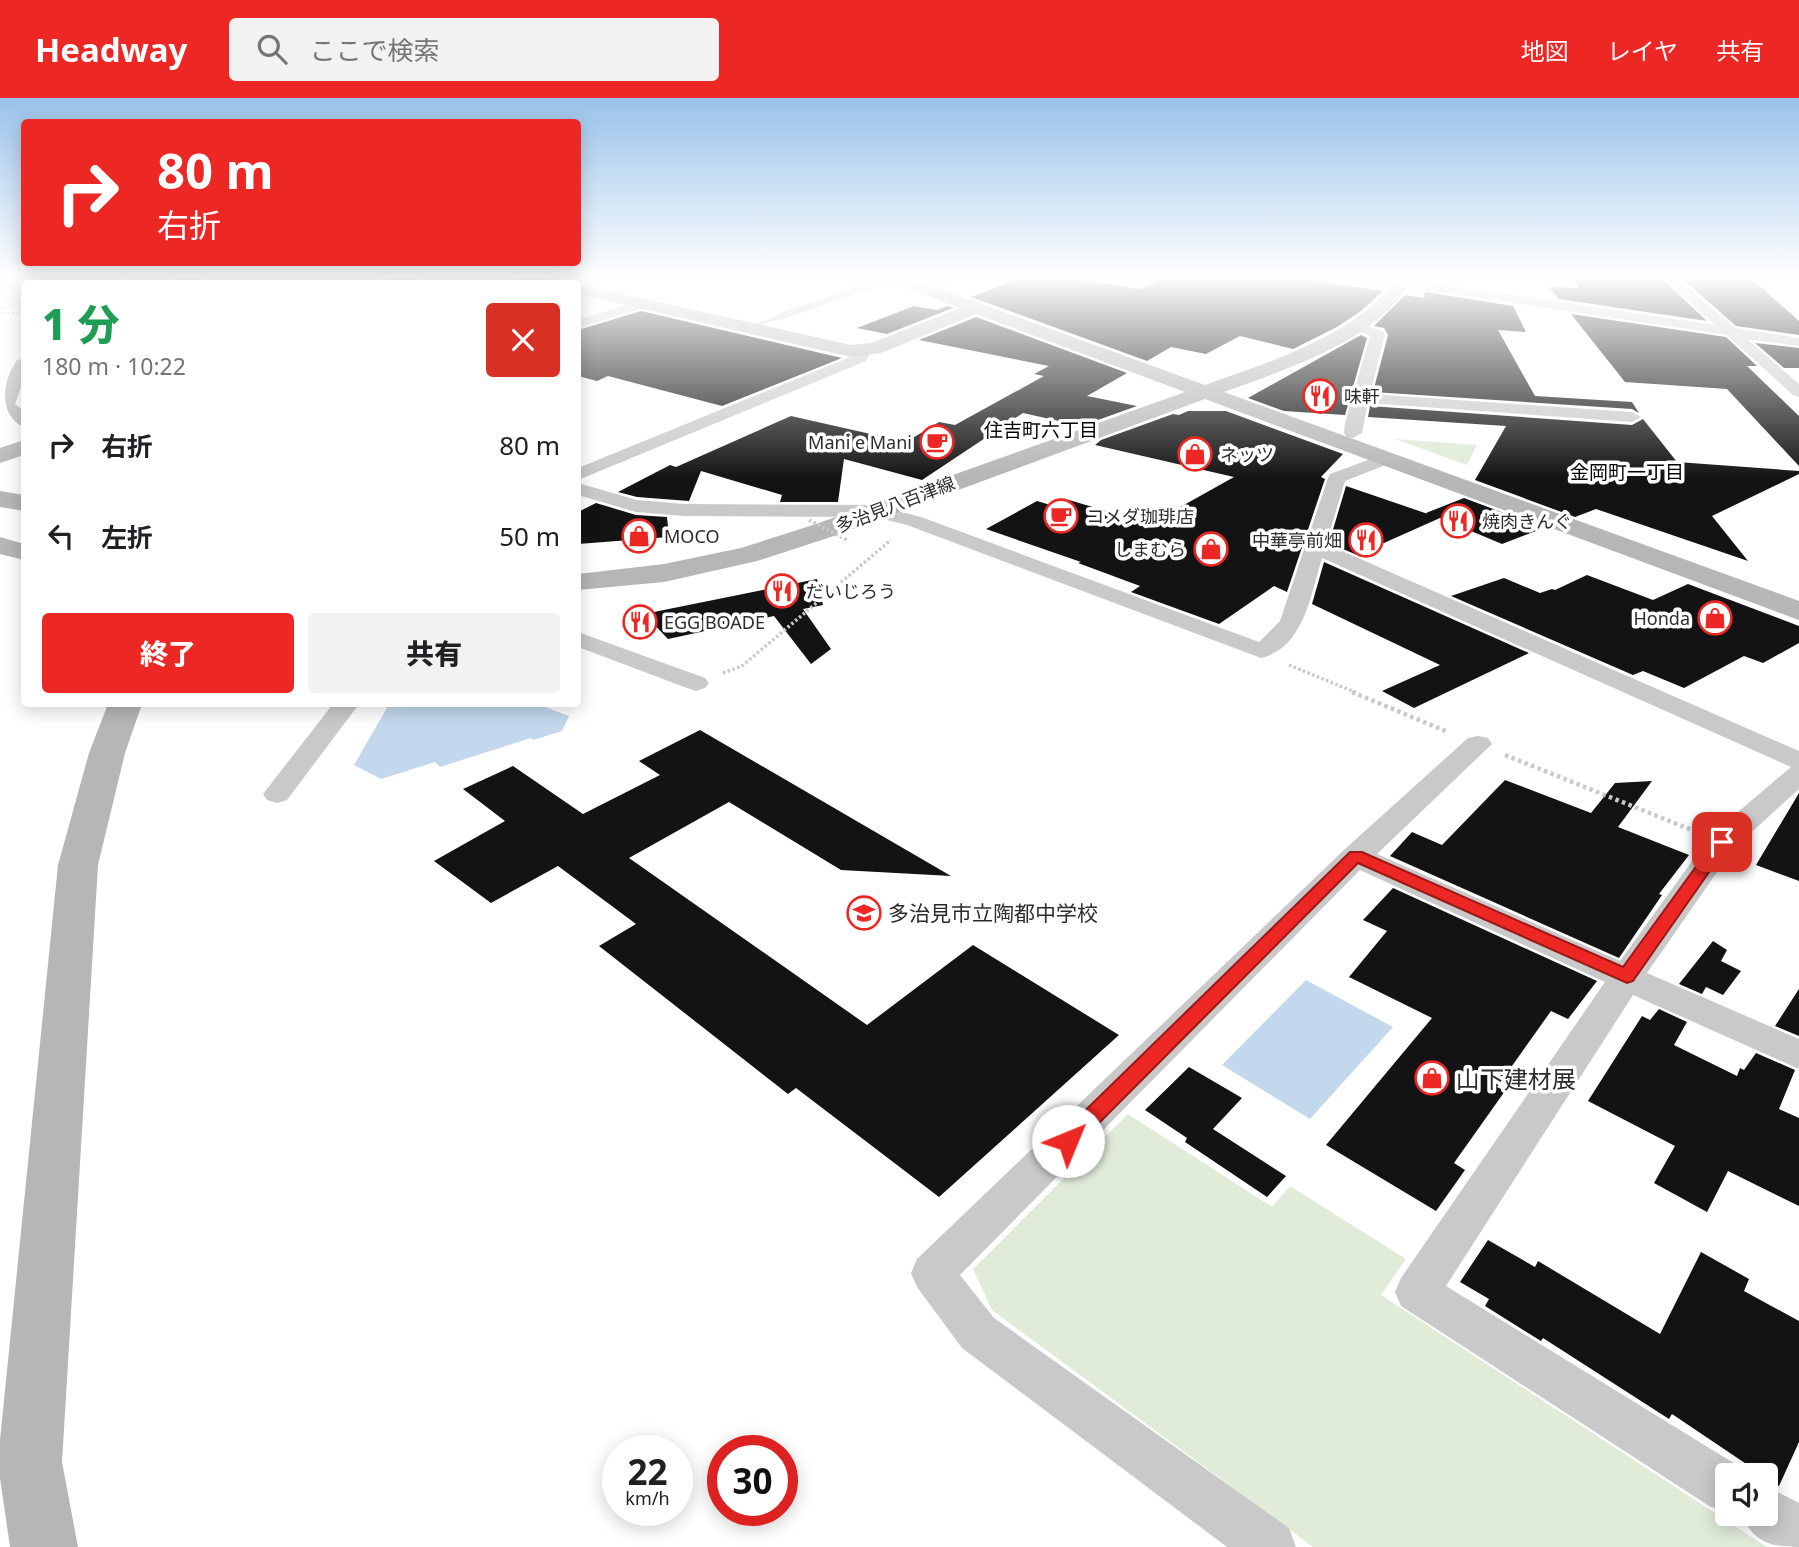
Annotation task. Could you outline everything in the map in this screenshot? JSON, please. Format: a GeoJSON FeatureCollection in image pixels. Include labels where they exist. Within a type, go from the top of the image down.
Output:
{"type":"FeatureCollection","features":[{"type":"Feature","properties":{"kind":"street"},"geometry":{"type":"LineString","coordinates":[[814,343],[851,351],[864,351],[886,343]]}},
{"type":"Feature","properties":{"kind":"street"},"geometry":{"type":"LineString","coordinates":[[1077,343],[1353,433],[1799,593]]}},
{"type":"Feature","properties":{"kind":"street"},"geometry":{"type":"LineString","coordinates":[[1090,343],[1387,458],[1799,611]]}},
{"type":"Feature","properties":{"kind":"street","name":"多治見八百津線"},"geometry":{"type":"LineString","coordinates":[[581,582],[664,573],[747,555],[1213,389],[1300,356],[1325,343]]}},
{"type":"Feature","properties":{"kind":"street"},"geometry":{"type":"LineString","coordinates":[[1353,433],[1376,343]]}},
{"type":"Feature","properties":{"kind":"street"},"geometry":{"type":"LineString","coordinates":[[1744,343],[1799,392]]}},
{"type":"Feature","properties":{"kind":"street"},"geometry":{"type":"LineString","coordinates":[[581,473],[861,358],[864,351]]}},
{"type":"Feature","properties":{"kind":"street"},"geometry":{"type":"LineString","coordinates":[[21,369],[4,404],[11,413],[21,418]]}},
{"type":"Feature","properties":{"kind":"street"},"geometry":{"type":"LineString","coordinates":[[1362,398],[1632,417]]}},
{"type":"Feature","properties":{"kind":"street"},"geometry":{"type":"LineString","coordinates":[[0,456],[21,448]]}},
{"type":"Feature","properties":{"kind":"street"},"geometry":{"type":"LineString","coordinates":[[581,490],[636,506],[684,510],[875,511],[914,521],[1261,651],[1275,642],[1291,622],[1337,478],[1387,458]]}},
{"type":"Feature","properties":{"kind":"street"},"geometry":{"type":"LineString","coordinates":[[0,499],[21,502]]}},
{"type":"Feature","properties":{"kind":"street"},"geometry":{"type":"LineString","coordinates":[[0,545],[21,551]]}},
{"type":"Feature","properties":{"kind":"street"},"geometry":{"type":"LineString","coordinates":[[1316,547],[1799,761]]}},
{"type":"Feature","properties":{"kind":"street"},"geometry":{"type":"LineString","coordinates":[[581,640],[696,683]]}},
{"type":"Feature","properties":{"kind":"street"},"geometry":{"type":"LineString","coordinates":[[44,1547],[30,1462],[78,865],[107,754],[124,707]]}},
{"type":"Feature","properties":{"kind":"street"},"geometry":{"type":"LineString","coordinates":[[277,794],[344,707]]}},
{"type":"Feature","properties":{"kind":"street"},"geometry":{"type":"LineString","coordinates":[[1270,1547],[978,1333],[933,1273],[1356,856],[1478,744]]}},
{"type":"Feature","properties":{"kind":"street"},"geometry":{"type":"LineString","coordinates":[[1715,1480],[1417,1292],[1627,976],[1722,842],[1799,774]]}},
{"type":"Feature","properties":{"kind":"street"},"geometry":{"type":"LineString","coordinates":[[1356,856],[1799,1055]]}},
{"type":"Feature","properties":{"kind":"street"},"geometry":{"type":"LineString","coordinates":[[1778,1520],[1799,1533]]}},
{"type":"Feature","properties":{"kind":"path"},"geometry":{"type":"LineString","coordinates":[[809,520],[849,541]]}},
{"type":"Feature","properties":{"kind":"path"},"geometry":{"type":"LineString","coordinates":[[696,683],[741,666],[914,521]]}},
{"type":"Feature","properties":{"kind":"green space"},"geometry":{"type":"Polygon","coordinates":[[[1395,439],[1477,445],[1467,465],[1395,439]]]}},
{"type":"Feature","properties":{"kind":"green space"},"geometry":{"type":"Polygon","coordinates":[[[1128,1114],[1272,1207],[1290,1186],[1406,1259],[1381,1295],[1715,1513],[1715,1526],[1735,1526],[1767,1547],[1313,1547],[992,1310],[973,1269],[1128,1114]]]}},
{"type":"Feature","properties":{"kind":"water"},"geometry":{"type":"Polygon","coordinates":[[[387,707],[545,707],[569,716],[562,731],[440,767],[435,762],[381,779],[354,765],[387,707]]]}},
{"type":"Feature","properties":{"kind":"water"},"geometry":{"type":"Polygon","coordinates":[[[1306,980],[1393,1027],[1310,1119],[1222,1065],[1306,980]]]}},
{"type":"Feature","properties":{"kind":"building"},"geometry":{"type":"Polygon","coordinates":[[[581,343],[776,343],[842,358],[722,406],[608,376],[597,381],[581,377],[581,343]]]}},
{"type":"Feature","properties":{"kind":"building"},"geometry":{"type":"Polygon","coordinates":[[[932,343],[1045,343],[1127,373],[1087,396],[1137,406],[1081,426],[1023,413],[922,480],[844,459],[838,502],[780,502],[782,495],[701,471],[689,501],[637,497],[618,492],[670,465],[676,467],[791,416],[906,442],[939,422],[955,425],[1044,376],[1034,374],[1049,366],[932,343]]]}},
{"type":"Feature","properties":{"kind":"building"},"geometry":{"type":"Polygon","coordinates":[[[1096,343],[1227,343],[1206,354],[1171,347],[1147,361],[1096,343]]]}},
{"type":"Feature","properties":{"kind":"building"},"geometry":{"type":"Polygon","coordinates":[[[1267,343],[1306,343],[1293,349],[1267,343]]]}},
{"type":"Feature","properties":{"kind":"building"},"geometry":{"type":"Polygon","coordinates":[[[1347,343],[1366,343],[1345,415],[1284,411],[1248,398],[1347,343]]]}},
{"type":"Feature","properties":{"kind":"building"},"geometry":{"type":"Polygon","coordinates":[[[1386,343],[1505,343],[1535,396],[1632,402],[1639,413],[1632,409],[1373,392],[1386,343]]]}},
{"type":"Feature","properties":{"kind":"building"},"geometry":{"type":"Polygon","coordinates":[[[1594,343],[1732,343],[1757,366],[1747,366],[1799,416],[1799,466],[1727,389],[1625,382],[1594,343]]]}},
{"type":"Feature","properties":{"kind":"building"},"geometry":{"type":"Polygon","coordinates":[[[1755,343],[1799,348],[1799,368],[1784,368],[1755,343]]]}},
{"type":"Feature","properties":{"kind":"building"},"geometry":{"type":"Polygon","coordinates":[[[1370,406],[1632,425],[1643,419],[1677,462],[1799,471],[1799,474],[1712,516],[1748,561],[1596,509],[1575,517],[1475,480],[1506,426],[1368,417],[1370,406]]]}},
{"type":"Feature","properties":{"kind":"building"},"geometry":{"type":"Polygon","coordinates":[[[1188,411],[1226,411],[1343,454],[1321,477],[1325,479],[1287,592],[1274,586],[1219,624],[1131,592],[1140,586],[986,529],[1037,501],[1057,507],[1069,500],[1150,524],[1234,477],[1095,445],[1101,440],[1188,411]]]}},
{"type":"Feature","properties":{"kind":"building"},"geometry":{"type":"Polygon","coordinates":[[[1346,486],[1428,514],[1426,513],[1464,498],[1544,528],[1502,544],[1440,518],[1357,555],[1329,543],[1346,486]]]}},
{"type":"Feature","properties":{"kind":"building"},"geometry":{"type":"Polygon","coordinates":[[[596,503],[636,515],[667,517],[669,537],[581,544],[581,510],[596,503]]]}},
{"type":"Feature","properties":{"kind":"building"},"geometry":{"type":"Polygon","coordinates":[[[1324,562],[1529,653],[1414,708],[1382,691],[1440,665],[1312,604],[1324,562]]]}},
{"type":"Feature","properties":{"kind":"building"},"geometry":{"type":"Polygon","coordinates":[[[1587,575],[1653,600],[1688,584],[1799,626],[1799,643],[1763,663],[1744,656],[1684,688],[1643,671],[1633,675],[1451,596],[1504,578],[1540,593],[1555,590],[1587,575]]]}},
{"type":"Feature","properties":{"kind":"building"},"geometry":{"type":"Polygon","coordinates":[[[817,579],[823,605],[803,609],[831,649],[811,664],[774,616],[668,639],[644,614],[817,579]]]}},
{"type":"Feature","properties":{"kind":"building"},"geometry":{"type":"Polygon","coordinates":[[[700,730],[951,876],[841,870],[729,802],[629,858],[867,1025],[973,945],[1119,1035],[939,1197],[796,1088],[788,1094],[599,946],[636,924],[558,866],[491,903],[434,861],[505,821],[463,789],[513,766],[583,814],[660,775],[639,761],[700,730]]]}},
{"type":"Feature","properties":{"kind":"building"},"geometry":{"type":"Polygon","coordinates":[[[1505,780],[1591,813],[1615,783],[1652,781],[1618,827],[1689,855],[1659,894],[1662,895],[1619,958],[1390,856],[1412,832],[1442,845],[1505,780]]]}},
{"type":"Feature","properties":{"kind":"building"},"geometry":{"type":"Polygon","coordinates":[[[1799,793],[1799,881],[1756,865],[1799,793]]]}},
{"type":"Feature","properties":{"kind":"building"},"geometry":{"type":"Polygon","coordinates":[[[1393,888],[1597,981],[1568,1019],[1551,1011],[1497,1087],[1505,1091],[1454,1163],[1465,1170],[1436,1211],[1326,1145],[1432,1018],[1349,977],[1387,931],[1363,920],[1393,888]]]}},
{"type":"Feature","properties":{"kind":"building"},"geometry":{"type":"Polygon","coordinates":[[[1713,941],[1727,950],[1721,961],[1741,971],[1723,995],[1706,987],[1702,994],[1679,984],[1713,941]]]}},
{"type":"Feature","properties":{"kind":"building"},"geometry":{"type":"Polygon","coordinates":[[[1799,989],[1799,1036],[1775,1026],[1799,989]]]}},
{"type":"Feature","properties":{"kind":"building"},"geometry":{"type":"Polygon","coordinates":[[[1659,1009],[1687,1022],[1674,1045],[1737,1076],[1740,1068],[1744,1070],[1756,1053],[1795,1070],[1779,1109],[1799,1118],[1799,1206],[1728,1171],[1707,1212],[1654,1183],[1675,1146],[1588,1101],[1642,1016],[1650,1020],[1659,1009]]]}},
{"type":"Feature","properties":{"kind":"building"},"geometry":{"type":"Polygon","coordinates":[[[1189,1067],[1242,1098],[1213,1129],[1286,1176],[1267,1197],[1185,1142],[1187,1138],[1145,1110],[1189,1067]]]}},
{"type":"Feature","properties":{"kind":"building"},"geometry":{"type":"Polygon","coordinates":[[[1488,1240],[1535,1267],[1538,1261],[1660,1334],[1701,1252],[1749,1279],[1744,1291],[1799,1321],[1799,1442],[1779,1486],[1778,1463],[1745,1463],[1672,1414],[1669,1419],[1543,1338],[1541,1341],[1485,1306],[1489,1299],[1460,1282],[1488,1240]]]}},
{"type":"Feature","properties":{"kind":"place","name":"味軒"},"geometry":{"type":"Point","coordinates":[1320,396]}},
{"type":"Feature","properties":{"kind":"place","name":"Mani e Mani"},"geometry":{"type":"Point","coordinates":[937,442]}},
{"type":"Feature","properties":{"kind":"place","name":"ネッツ"},"geometry":{"type":"Point","coordinates":[1195,454]}},
{"type":"Feature","properties":{"kind":"place","name":"コメダ珈琲店"},"geometry":{"type":"Point","coordinates":[1061,516]}},
{"type":"Feature","properties":{"kind":"place","name":"焼肉きんぐ"},"geometry":{"type":"Point","coordinates":[1458,521]}},
{"type":"Feature","properties":{"kind":"place","name":"MOCO"},"geometry":{"type":"Point","coordinates":[639,536]}},
{"type":"Feature","properties":{"kind":"place","name":"中華亭前畑"},"geometry":{"type":"Point","coordinates":[1366,540]}},
{"type":"Feature","properties":{"kind":"place","name":"しまむら"},"geometry":{"type":"Point","coordinates":[1211,549]}},
{"type":"Feature","properties":{"kind":"place","name":"だいじろう"},"geometry":{"type":"Point","coordinates":[782,591]}},
{"type":"Feature","properties":{"kind":"place","name":"Honda"},"geometry":{"type":"Point","coordinates":[1715,618]}},
{"type":"Feature","properties":{"kind":"place","name":"EGG BOADE"},"geometry":{"type":"Point","coordinates":[640,622]}},
{"type":"Feature","properties":{"kind":"place","name":"多治見市立陶都中学校"},"geometry":{"type":"Point","coordinates":[864,913]}},
{"type":"Feature","properties":{"kind":"place","name":"山下建材展"},"geometry":{"type":"Point","coordinates":[1432,1078]}},
{"type":"Feature","properties":{"kind":"district","name":"住吉町六丁目"},"geometry":{"type":"Point","coordinates":[1041,430]}},
{"type":"Feature","properties":{"kind":"district","name":"金岡町一丁目"},"geometry":{"type":"Point","coordinates":[1627,472]}},
{"type":"Feature","properties":{"kind":"route"},"geometry":{"type":"LineString","coordinates":[[1068,1141],[1356,856],[1627,976],[1722,842]]}}]}
